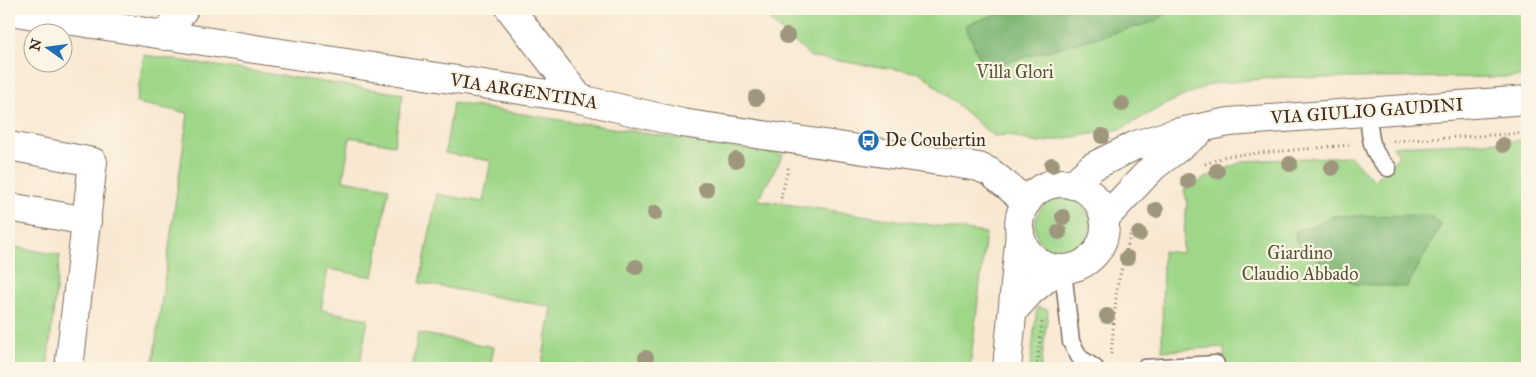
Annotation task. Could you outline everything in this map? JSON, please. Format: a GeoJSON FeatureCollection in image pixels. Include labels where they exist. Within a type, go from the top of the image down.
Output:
{"type":"FeatureCollection","features":[{"type":"Feature","properties":{"kind":"street"},"geometry":{"type":"LineString","coordinates":[[165,36],[184,9]]}},
{"type":"Feature","properties":{"kind":"street"},"geometry":{"type":"LineString","coordinates":[[510,9],[580,99]]}},
{"type":"Feature","properties":{"kind":"street","name":"VIA ARGENTINA"},"geometry":{"type":"LineString","coordinates":[[9,11],[580,99],[682,123],[979,167],[990,172],[1028,202]]}},
{"type":"Feature","properties":{"kind":"street","name":"VIA GIULIO GAUDINI"},"geometry":{"type":"LineString","coordinates":[[1072,185],[1092,167],[1119,152],[1154,139],[1208,126],[1257,118],[1527,100]]}},
{"type":"Feature","properties":{"kind":"street","name":"VIA GIULIO GAUDINI"},"geometry":{"type":"LineString","coordinates":[[1104,219],[1154,166],[1208,126]]}},
{"type":"Feature","properties":{"kind":"street"},"geometry":{"type":"LineString","coordinates":[[9,146],[93,162],[69,368]]}},
{"type":"Feature","properties":{"kind":"street"},"geometry":{"type":"LineString","coordinates":[[1007,368],[1021,216],[1033,196],[1048,186],[1064,183],[1079,187],[1093,196],[1102,210],[1104,236],[1098,250],[1082,264],[1060,269],[1031,291],[1013,312]]}},
{"type":"Feature","properties":{"kind":"street"},"geometry":{"type":"LineString","coordinates":[[9,207],[87,221]]}},
{"type":"Feature","properties":{"kind":"street"},"geometry":{"type":"LineString","coordinates":[[1020,232],[1024,246],[1033,257],[1045,265],[1060,269]]}},
{"type":"Feature","properties":{"kind":"lane"},"geometry":{"type":"LineString","coordinates":[[1368,111],[1371,143],[1379,160],[1388,168]]}},
{"type":"Feature","properties":{"kind":"lane"},"geometry":{"type":"LineString","coordinates":[[1060,269],[1068,304],[1070,338],[1080,363],[1095,368]]}},
{"type":"Feature","properties":{"kind":"lane"},"geometry":{"type":"LineString","coordinates":[[1144,368],[1216,364]]}},
{"type":"Feature","properties":{"kind":"path"},"geometry":{"type":"LineString","coordinates":[[1202,165],[1226,156],[1371,143],[1527,133]]}},
{"type":"Feature","properties":{"kind":"path"},"geometry":{"type":"LineString","coordinates":[[780,204],[789,164]]}},
{"type":"Feature","properties":{"kind":"path"},"geometry":{"type":"LineString","coordinates":[[1111,359],[1117,286],[1132,228]]}},
{"type":"Feature","properties":{"kind":"path"},"geometry":{"type":"LineString","coordinates":[[1037,368],[1042,318]]}},
{"type":"Feature","properties":{"kind":"green space","name":"Villa Glori"},"geometry":{"type":"Polygon","coordinates":[[[757,9],[1527,9],[1527,77],[1280,77],[1211,84],[1170,102],[1121,129],[1038,143],[1007,135],[993,136],[921,73],[811,57],[757,9]]]}},
{"type":"Feature","properties":{"kind":"green space"},"geometry":{"type":"Polygon","coordinates":[[[1012,9],[1171,9],[1157,21],[984,68],[965,25],[1012,9]]]}},
{"type":"Feature","properties":{"kind":"green space"},"geometry":{"type":"Polygon","coordinates":[[[144,55],[403,94],[394,145],[350,137],[343,180],[389,188],[373,277],[328,269],[321,310],[368,319],[359,368],[152,368],[188,113],[136,103],[144,55]]]}},
{"type":"Feature","properties":{"kind":"green space"},"geometry":{"type":"Polygon","coordinates":[[[453,103],[783,155],[758,200],[986,233],[970,368],[541,368],[552,307],[420,283],[437,194],[483,202],[491,161],[445,153],[453,103]]]}},
{"type":"Feature","properties":{"kind":"green space","name":"Giardino Claudio Abbado"},"geometry":{"type":"Polygon","coordinates":[[[1527,140],[1527,368],[1225,368],[1224,347],[1162,351],[1163,251],[1182,253],[1187,201],[1184,190],[1207,177],[1244,161],[1350,156],[1374,180],[1399,156],[1393,146],[1527,140]]]}},
{"type":"Feature","properties":{"kind":"green space"},"geometry":{"type":"Polygon","coordinates":[[[1063,198],[1074,200],[1083,206],[1089,215],[1091,226],[1089,237],[1083,246],[1074,252],[1063,254],[1052,252],[1043,246],[1037,237],[1035,226],[1037,215],[1043,206],[1052,200],[1063,198]]]}},
{"type":"Feature","properties":{"kind":"green space"},"geometry":{"type":"Polygon","coordinates":[[[1429,215],[1441,225],[1407,287],[1355,284],[1305,250],[1295,240],[1296,230],[1316,225],[1333,216],[1429,215]]]}},
{"type":"Feature","properties":{"kind":"green space"},"geometry":{"type":"Polygon","coordinates":[[[9,246],[60,255],[47,368],[9,368],[9,246]]]}},
{"type":"Feature","properties":{"kind":"green space"},"geometry":{"type":"Polygon","coordinates":[[[1037,307],[1048,310],[1041,368],[1030,368],[1037,307]]]}},
{"type":"Feature","properties":{"kind":"green space"},"geometry":{"type":"Polygon","coordinates":[[[418,333],[494,347],[490,368],[412,368],[418,333]]]}},
{"type":"Feature","properties":{"kind":"place","name":"De Coubertin"},"geometry":{"type":"Point","coordinates":[869,140]}}]}
